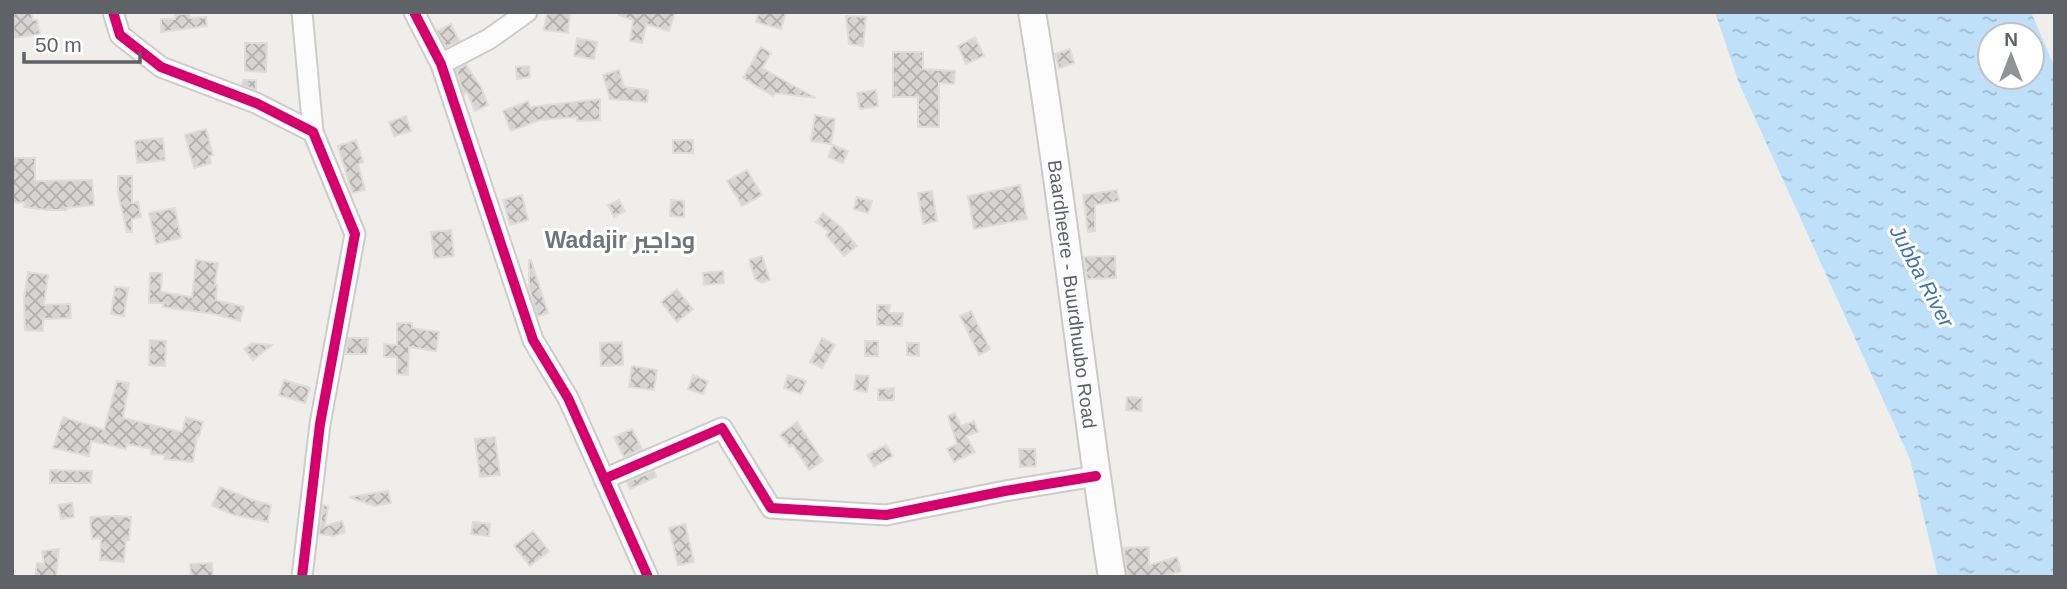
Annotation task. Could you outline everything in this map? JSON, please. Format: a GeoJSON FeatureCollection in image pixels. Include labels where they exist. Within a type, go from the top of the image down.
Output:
{"type":"FeatureCollection","features":[{"type":"Feature","properties":{"kind":"main road","name":"Baardheere - Buurdhuubo Road"},"geometry":{"type":"LineString","coordinates":[[1032,12],[1051,129],[1096,476],[1112,577]]}},
{"type":"Feature","properties":{"kind":"street"},"geometry":{"type":"LineString","coordinates":[[113,12],[120,35],[161,67],[256,103],[313,132]]}},
{"type":"Feature","properties":{"kind":"street"},"geometry":{"type":"LineString","coordinates":[[302,12],[313,132],[355,234],[320,424],[302,577]]}},
{"type":"Feature","properties":{"kind":"street"},"geometry":{"type":"LineString","coordinates":[[414,12],[441,64],[533,340],[568,398],[648,577]]}},
{"type":"Feature","properties":{"kind":"street"},"geometry":{"type":"LineString","coordinates":[[441,64],[489,39],[527,12]]}},
{"type":"Feature","properties":{"kind":"street"},"geometry":{"type":"LineString","coordinates":[[604,479],[722,428],[771,508],[886,515],[1096,476]]}},
{"type":"Feature","properties":{"kind":"water","name":"Jubba River"},"geometry":{"type":"Polygon","coordinates":[[[1715,12],[2031,12],[2035,21],[1976,21],[1976,91],[2046,91],[2046,47],[2055,68],[2055,577],[1938,577],[1910,459],[1739,83],[1715,12]]]}},
{"type":"Feature","properties":{"kind":"building"},"geometry":{"type":"Polygon","coordinates":[[[12,12],[31,12],[33,20],[37,20],[40,34],[14,38],[12,12]]]}},
{"type":"Feature","properties":{"kind":"building"},"geometry":{"type":"Polygon","coordinates":[[[547,12],[570,12],[568,33],[544,30],[547,12]]]}},
{"type":"Feature","properties":{"kind":"building"},"geometry":{"type":"Polygon","coordinates":[[[620,12],[675,12],[669,31],[646,24],[642,43],[630,41],[633,20],[619,15],[620,12]]]}},
{"type":"Feature","properties":{"kind":"building"},"geometry":{"type":"Polygon","coordinates":[[[759,12],[786,12],[781,29],[756,22],[759,12]]]}},
{"type":"Feature","properties":{"kind":"building"},"geometry":{"type":"Polygon","coordinates":[[[189,13],[190,18],[206,17],[207,26],[161,32],[161,19],[175,19],[175,15],[189,13]]]}},
{"type":"Feature","properties":{"kind":"building"},"geometry":{"type":"Polygon","coordinates":[[[846,16],[866,17],[863,46],[849,44],[846,16]]]}},
{"type":"Feature","properties":{"kind":"building"},"geometry":{"type":"Polygon","coordinates":[[[451,24],[459,41],[446,47],[437,31],[451,24]]]}},
{"type":"Feature","properties":{"kind":"building"},"geometry":{"type":"Polygon","coordinates":[[[975,37],[984,56],[966,64],[958,46],[975,37]]]}},
{"type":"Feature","properties":{"kind":"building"},"geometry":{"type":"Polygon","coordinates":[[[577,38],[597,42],[594,59],[574,56],[577,38]]]}},
{"type":"Feature","properties":{"kind":"building"},"geometry":{"type":"Polygon","coordinates":[[[245,43],[267,43],[266,72],[245,71],[245,43]]]}},
{"type":"Feature","properties":{"kind":"building"},"geometry":{"type":"Polygon","coordinates":[[[761,47],[771,53],[762,68],[816,98],[775,93],[773,96],[743,78],[761,47]]]}},
{"type":"Feature","properties":{"kind":"building"},"geometry":{"type":"Polygon","coordinates":[[[1070,49],[1074,63],[1059,68],[1055,54],[1070,49]]]}},
{"type":"Feature","properties":{"kind":"building"},"geometry":{"type":"Polygon","coordinates":[[[893,52],[923,52],[923,69],[955,71],[954,84],[939,83],[939,127],[918,127],[918,97],[893,97],[893,52]]]}},
{"type":"Feature","properties":{"kind":"building"},"geometry":{"type":"Polygon","coordinates":[[[466,65],[481,87],[488,105],[475,111],[467,92],[464,94],[456,70],[466,65]]]}},
{"type":"Feature","properties":{"kind":"building"},"geometry":{"type":"Polygon","coordinates":[[[529,66],[530,77],[517,79],[516,67],[529,66]]]}},
{"type":"Feature","properties":{"kind":"building"},"geometry":{"type":"Polygon","coordinates":[[[619,70],[624,87],[648,90],[647,102],[610,99],[603,75],[619,70]]]}},
{"type":"Feature","properties":{"kind":"building"},"geometry":{"type":"Polygon","coordinates":[[[243,80],[256,80],[256,90],[242,85],[243,80]]]}},
{"type":"Feature","properties":{"kind":"building"},"geometry":{"type":"Polygon","coordinates":[[[876,90],[878,106],[860,109],[857,93],[876,90]]]}},
{"type":"Feature","properties":{"kind":"building"},"geometry":{"type":"Polygon","coordinates":[[[600,99],[600,120],[577,121],[577,117],[540,120],[511,131],[503,111],[528,101],[530,107],[600,99]]]}},
{"type":"Feature","properties":{"kind":"building"},"geometry":{"type":"Polygon","coordinates":[[[815,115],[835,119],[831,144],[811,141],[815,115]]]}},
{"type":"Feature","properties":{"kind":"building"},"geometry":{"type":"Polygon","coordinates":[[[406,116],[411,131],[394,136],[389,122],[406,116]]]}},
{"type":"Feature","properties":{"kind":"building"},"geometry":{"type":"Polygon","coordinates":[[[206,129],[213,155],[209,156],[211,163],[194,168],[185,135],[206,129]]]}},
{"type":"Feature","properties":{"kind":"building"},"geometry":{"type":"Polygon","coordinates":[[[163,138],[165,160],[137,163],[135,141],[163,138]]]}},
{"type":"Feature","properties":{"kind":"building"},"geometry":{"type":"Polygon","coordinates":[[[356,140],[363,162],[358,164],[365,190],[352,193],[338,146],[356,140]]]}},
{"type":"Feature","properties":{"kind":"building"},"geometry":{"type":"Polygon","coordinates":[[[673,140],[693,140],[693,153],[673,153],[673,140]]]}},
{"type":"Feature","properties":{"kind":"building"},"geometry":{"type":"Polygon","coordinates":[[[833,145],[848,151],[843,163],[828,157],[833,145]]]}},
{"type":"Feature","properties":{"kind":"building"},"geometry":{"type":"Polygon","coordinates":[[[12,158],[35,158],[35,181],[92,180],[94,205],[47,210],[24,207],[25,202],[12,203],[12,158]]]}},
{"type":"Feature","properties":{"kind":"building"},"geometry":{"type":"Polygon","coordinates":[[[747,170],[762,195],[742,206],[727,181],[747,170]]]}},
{"type":"Feature","properties":{"kind":"building"},"geometry":{"type":"Polygon","coordinates":[[[118,176],[132,176],[132,203],[138,202],[141,217],[132,219],[132,232],[127,232],[118,194],[118,176]]]}},
{"type":"Feature","properties":{"kind":"building"},"geometry":{"type":"Polygon","coordinates":[[[1020,185],[1027,219],[974,229],[968,196],[1020,185]]]}},
{"type":"Feature","properties":{"kind":"building"},"geometry":{"type":"Polygon","coordinates":[[[1117,190],[1119,201],[1095,205],[1095,231],[1088,232],[1083,195],[1117,190]]]}},
{"type":"Feature","properties":{"kind":"building"},"geometry":{"type":"Polygon","coordinates":[[[932,191],[937,221],[923,224],[918,193],[932,191]]]}},
{"type":"Feature","properties":{"kind":"building"},"geometry":{"type":"Polygon","coordinates":[[[522,195],[528,220],[510,225],[503,200],[522,195]]]}},
{"type":"Feature","properties":{"kind":"building"},"geometry":{"type":"Polygon","coordinates":[[[857,197],[872,201],[868,213],[854,209],[857,197]]]}},
{"type":"Feature","properties":{"kind":"building"},"geometry":{"type":"Polygon","coordinates":[[[619,200],[625,211],[614,217],[608,205],[619,200]]]}},
{"type":"Feature","properties":{"kind":"building"},"geometry":{"type":"Polygon","coordinates":[[[671,200],[684,201],[684,217],[670,216],[671,200]]]}},
{"type":"Feature","properties":{"kind":"building"},"geometry":{"type":"Polygon","coordinates":[[[175,208],[181,238],[156,244],[149,213],[175,208]]]}},
{"type":"Feature","properties":{"kind":"building"},"geometry":{"type":"Polygon","coordinates":[[[823,213],[841,227],[857,246],[844,256],[826,235],[829,232],[816,222],[823,213]]]}},
{"type":"Feature","properties":{"kind":"building"},"geometry":{"type":"Polygon","coordinates":[[[451,230],[454,256],[434,258],[431,232],[451,230]]]}},
{"type":"Feature","properties":{"kind":"building"},"geometry":{"type":"Polygon","coordinates":[[[762,256],[770,280],[762,283],[755,279],[749,260],[762,256]]]}},
{"type":"Feature","properties":{"kind":"building"},"geometry":{"type":"Polygon","coordinates":[[[1115,256],[1116,278],[1087,279],[1084,257],[1115,256]]]}},
{"type":"Feature","properties":{"kind":"building"},"geometry":{"type":"Polygon","coordinates":[[[196,260],[218,263],[216,300],[244,307],[240,321],[214,314],[163,307],[164,303],[149,303],[150,273],[162,273],[161,292],[192,297],[196,260]]]}},
{"type":"Feature","properties":{"kind":"building"},"geometry":{"type":"Polygon","coordinates":[[[529,260],[548,313],[538,316],[529,288],[529,260]]]}},
{"type":"Feature","properties":{"kind":"building"},"geometry":{"type":"Polygon","coordinates":[[[723,271],[724,283],[704,285],[703,273],[723,271]]]}},
{"type":"Feature","properties":{"kind":"building"},"geometry":{"type":"Polygon","coordinates":[[[28,272],[48,275],[44,305],[70,304],[71,318],[43,319],[43,331],[25,330],[24,299],[28,272]]]}},
{"type":"Feature","properties":{"kind":"building"},"geometry":{"type":"Polygon","coordinates":[[[115,287],[128,288],[124,316],[111,314],[115,287]]]}},
{"type":"Feature","properties":{"kind":"building"},"geometry":{"type":"Polygon","coordinates":[[[677,289],[693,309],[677,322],[661,302],[677,289]]]}},
{"type":"Feature","properties":{"kind":"building"},"geometry":{"type":"Polygon","coordinates":[[[877,305],[890,305],[889,313],[903,313],[902,326],[877,325],[877,305]]]}},
{"type":"Feature","properties":{"kind":"building"},"geometry":{"type":"Polygon","coordinates":[[[971,311],[990,349],[979,355],[960,316],[971,311]]]}},
{"type":"Feature","properties":{"kind":"building"},"geometry":{"type":"Polygon","coordinates":[[[397,323],[412,323],[412,328],[439,332],[436,351],[409,347],[408,375],[397,374],[397,357],[384,357],[384,344],[397,345],[397,323]]]}},
{"type":"Feature","properties":{"kind":"building"},"geometry":{"type":"Polygon","coordinates":[[[348,338],[368,338],[367,354],[346,354],[348,338]]]}},
{"type":"Feature","properties":{"kind":"building"},"geometry":{"type":"Polygon","coordinates":[[[822,338],[835,345],[822,368],[810,362],[822,338]]]}},
{"type":"Feature","properties":{"kind":"building"},"geometry":{"type":"Polygon","coordinates":[[[150,340],[166,341],[165,366],[149,365],[150,340]]]}},
{"type":"Feature","properties":{"kind":"building"},"geometry":{"type":"Polygon","coordinates":[[[865,341],[878,341],[878,356],[865,356],[865,341]]]}},
{"type":"Feature","properties":{"kind":"building"},"geometry":{"type":"Polygon","coordinates":[[[622,342],[623,365],[601,366],[600,343],[622,342]]]}},
{"type":"Feature","properties":{"kind":"building"},"geometry":{"type":"Polygon","coordinates":[[[252,343],[272,345],[253,360],[244,349],[252,343]]]}},
{"type":"Feature","properties":{"kind":"building"},"geometry":{"type":"Polygon","coordinates":[[[907,343],[919,343],[919,356],[907,355],[907,343]]]}},
{"type":"Feature","properties":{"kind":"building"},"geometry":{"type":"Polygon","coordinates":[[[632,366],[657,370],[654,390],[629,387],[632,366]]]}},
{"type":"Feature","properties":{"kind":"building"},"geometry":{"type":"Polygon","coordinates":[[[693,375],[708,381],[703,394],[688,389],[693,375]]]}},
{"type":"Feature","properties":{"kind":"building"},"geometry":{"type":"Polygon","coordinates":[[[788,375],[806,381],[801,394],[784,388],[788,375]]]}},
{"type":"Feature","properties":{"kind":"building"},"geometry":{"type":"Polygon","coordinates":[[[856,375],[869,376],[867,392],[854,390],[856,375]]]}},
{"type":"Feature","properties":{"kind":"building"},"geometry":{"type":"Polygon","coordinates":[[[284,380],[310,388],[305,403],[279,395],[284,380]]]}},
{"type":"Feature","properties":{"kind":"building"},"geometry":{"type":"Polygon","coordinates":[[[117,381],[129,383],[123,418],[182,432],[186,417],[203,422],[199,436],[197,435],[193,462],[164,459],[165,455],[151,454],[151,449],[127,444],[126,449],[91,441],[89,456],[53,448],[63,417],[104,430],[117,381]]]}},
{"type":"Feature","properties":{"kind":"building"},"geometry":{"type":"Polygon","coordinates":[[[894,388],[894,400],[878,400],[878,389],[894,388]]]}},
{"type":"Feature","properties":{"kind":"building"},"geometry":{"type":"Polygon","coordinates":[[[1127,397],[1142,398],[1141,411],[1126,410],[1127,397]]]}},
{"type":"Feature","properties":{"kind":"building"},"geometry":{"type":"Polygon","coordinates":[[[955,413],[961,426],[974,421],[978,432],[966,436],[975,452],[954,462],[947,449],[957,444],[948,416],[955,413]]]}},
{"type":"Feature","properties":{"kind":"building"},"geometry":{"type":"Polygon","coordinates":[[[797,422],[823,461],[809,470],[793,445],[790,447],[780,435],[797,422]]]}},
{"type":"Feature","properties":{"kind":"building"},"geometry":{"type":"Polygon","coordinates":[[[632,429],[642,449],[624,457],[614,437],[632,429]]]}},
{"type":"Feature","properties":{"kind":"building"},"geometry":{"type":"Polygon","coordinates":[[[495,437],[500,475],[480,477],[475,439],[495,437]]]}},
{"type":"Feature","properties":{"kind":"building"},"geometry":{"type":"Polygon","coordinates":[[[886,445],[893,456],[874,467],[867,455],[886,445]]]}},
{"type":"Feature","properties":{"kind":"building"},"geometry":{"type":"Polygon","coordinates":[[[1019,449],[1035,449],[1036,466],[1020,467],[1019,449]]]}},
{"type":"Feature","properties":{"kind":"building"},"geometry":{"type":"Polygon","coordinates":[[[50,470],[92,471],[91,483],[50,483],[50,470]]]}},
{"type":"Feature","properties":{"kind":"building"},"geometry":{"type":"Polygon","coordinates":[[[654,471],[656,477],[630,489],[627,482],[654,471]]]}},
{"type":"Feature","properties":{"kind":"building"},"geometry":{"type":"Polygon","coordinates":[[[220,487],[271,505],[268,522],[234,515],[212,506],[220,487]]]}},
{"type":"Feature","properties":{"kind":"building"},"geometry":{"type":"Polygon","coordinates":[[[388,491],[391,503],[374,506],[349,497],[388,491]]]}},
{"type":"Feature","properties":{"kind":"building"},"geometry":{"type":"Polygon","coordinates":[[[72,503],[74,517],[61,519],[58,505],[72,503]]]}},
{"type":"Feature","properties":{"kind":"building"},"geometry":{"type":"Polygon","coordinates":[[[323,505],[328,506],[325,526],[342,521],[345,532],[334,536],[319,534],[323,505]]]}},
{"type":"Feature","properties":{"kind":"building"},"geometry":{"type":"Polygon","coordinates":[[[90,517],[131,517],[124,562],[100,560],[101,538],[92,539],[90,517]]]}},
{"type":"Feature","properties":{"kind":"building"},"geometry":{"type":"Polygon","coordinates":[[[473,522],[490,524],[489,536],[471,534],[473,522]]]}},
{"type":"Feature","properties":{"kind":"building"},"geometry":{"type":"Polygon","coordinates":[[[685,524],[694,562],[678,565],[669,528],[685,524]]]}},
{"type":"Feature","properties":{"kind":"building"},"geometry":{"type":"Polygon","coordinates":[[[533,531],[549,551],[530,566],[514,546],[533,531]]]}},
{"type":"Feature","properties":{"kind":"building"},"geometry":{"type":"Polygon","coordinates":[[[1149,547],[1149,565],[1177,557],[1181,571],[1160,577],[1127,577],[1124,548],[1149,547]]]}},
{"type":"Feature","properties":{"kind":"building"},"geometry":{"type":"Polygon","coordinates":[[[59,549],[56,577],[35,577],[37,563],[44,564],[42,551],[59,549]]]}},
{"type":"Feature","properties":{"kind":"building"},"geometry":{"type":"Polygon","coordinates":[[[212,563],[213,577],[191,577],[190,564],[212,563]]]}},
{"type":"Feature","properties":{"kind":"cycle path"},"geometry":{"type":"LineString","coordinates":[[113,12],[120,35],[161,67],[256,103],[313,132],[355,234],[320,424],[302,577]]}},
{"type":"Feature","properties":{"kind":"cycle path"},"geometry":{"type":"LineString","coordinates":[[414,12],[441,64],[533,340],[568,398],[648,577]]}},
{"type":"Feature","properties":{"kind":"cycle path"},"geometry":{"type":"LineString","coordinates":[[604,479],[722,428],[771,508],[886,515],[1096,476]]}},
{"type":"Feature","properties":{"kind":"district","name":"Wadajir وداجير"},"geometry":{"type":"Point","coordinates":[620,240]}}]}
